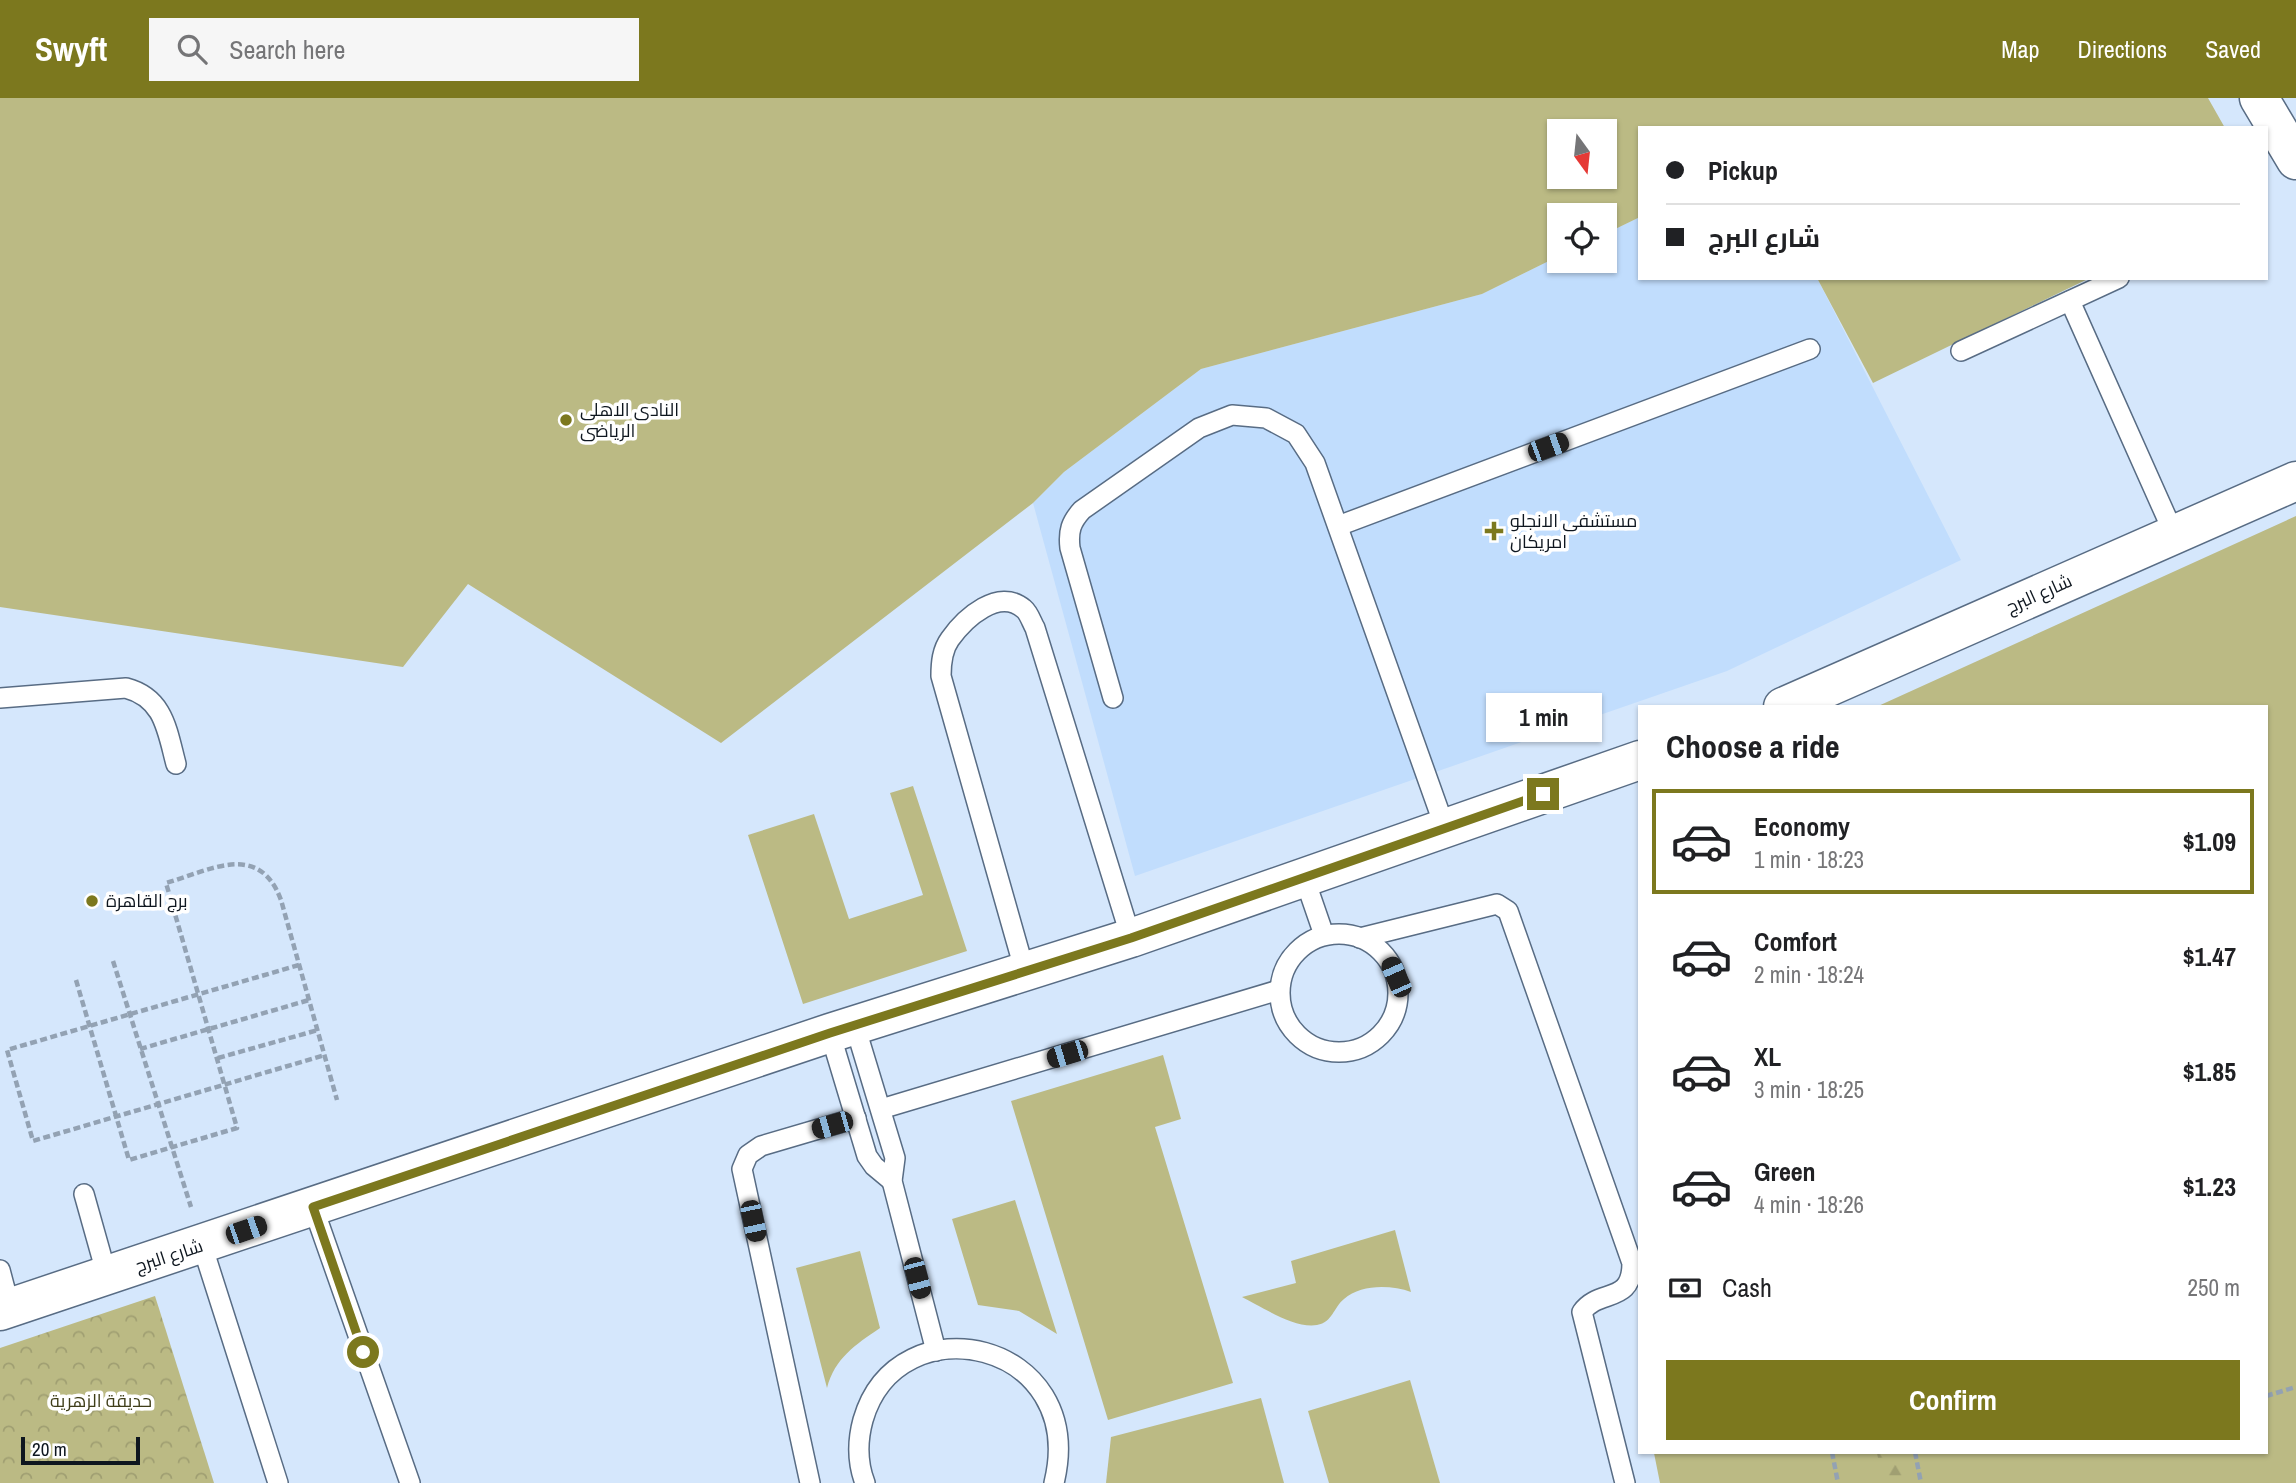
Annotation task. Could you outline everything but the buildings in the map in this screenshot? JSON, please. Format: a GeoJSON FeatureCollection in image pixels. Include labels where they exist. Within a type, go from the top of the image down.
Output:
{"type":"FeatureCollection","features":[{"type":"Feature","properties":{"kind":"street"},"geometry":{"type":"LineString","coordinates":[[2259,98],[2296,160]]}},
{"type":"Feature","properties":{"kind":"street","name":"شارع البرج"},"geometry":{"type":"LineString","coordinates":[[1788,705],[2296,481]]}},
{"type":"Feature","properties":{"kind":"street","name":"شارع البرج"},"geometry":{"type":"LineString","coordinates":[[3,1311],[842,1029],[1131,938],[1638,761]]}},
{"type":"Feature","properties":{"kind":"lane"},"geometry":{"type":"LineString","coordinates":[[1961,351],[2115,280]]}},
{"type":"Feature","properties":{"kind":"lane"},"geometry":{"type":"LineString","coordinates":[[2070,301],[2174,534]]}},
{"type":"Feature","properties":{"kind":"lane"},"geometry":{"type":"LineString","coordinates":[[1338,526],[1810,349]]}},
{"type":"Feature","properties":{"kind":"lane"},"geometry":{"type":"LineString","coordinates":[[1113,698],[1070,548],[1068,534],[1073,520],[1082,510],[1199,428],[1231,415],[1266,418],[1296,434],[1315,463],[1445,828]]}},
{"type":"Feature","properties":{"kind":"lane"},"geometry":{"type":"LineString","coordinates":[[1025,972],[941,676],[942,657],[950,639],[982,607],[1004,601],[1024,609],[1035,628],[1131,938]]}},
{"type":"Feature","properties":{"kind":"lane"},"geometry":{"type":"LineString","coordinates":[[0,698],[127,688],[138,691],[157,705],[163,715],[176,764]]}},
{"type":"Feature","properties":{"kind":"lane"},"geometry":{"type":"LineString","coordinates":[[1304,877],[1324,935]]}},
{"type":"Feature","properties":{"kind":"lane"},"geometry":{"type":"LineString","coordinates":[[1360,937],[1497,904],[1508,911],[1632,1263],[1632,1277],[1624,1289],[1588,1304],[1582,1312],[1625,1483]]}},
{"type":"Feature","properties":{"kind":"lane"},"geometry":{"type":"LineString","coordinates":[[1324,935],[1360,937],[1376,947],[1389,960],[1396,977],[1398,996],[1390,1022],[1371,1042],[1354,1050],[1335,1052],[1317,1048],[1301,1039],[1289,1025],[1281,1008],[1279,990],[1283,972],[1292,956],[1306,943],[1324,935]]}},
{"type":"Feature","properties":{"kind":"lane"},"geometry":{"type":"LineString","coordinates":[[881,1109],[1279,990]]}},
{"type":"Feature","properties":{"kind":"lane"},"geometry":{"type":"LineString","coordinates":[[842,1029],[881,1109],[895,1158],[892,1181],[936,1351]]}},
{"type":"Feature","properties":{"kind":"lane"},"geometry":{"type":"LineString","coordinates":[[842,1029],[856,1118],[867,1156],[874,1166],[892,1181]]}},
{"type":"Feature","properties":{"kind":"lane"},"geometry":{"type":"LineString","coordinates":[[810,1483],[742,1169],[748,1155],[761,1146],[856,1118]]}},
{"type":"Feature","properties":{"kind":"lane"},"geometry":{"type":"LineString","coordinates":[[84,1194],[107,1276]]}},
{"type":"Feature","properties":{"kind":"lane"},"geometry":{"type":"LineString","coordinates":[[313,1207],[410,1483]]}},
{"type":"Feature","properties":{"kind":"lane"},"geometry":{"type":"LineString","coordinates":[[202,1245],[278,1483]]}},
{"type":"Feature","properties":{"kind":"lane"},"geometry":{"type":"LineString","coordinates":[[0,1270],[3,1311]]}},
{"type":"Feature","properties":{"kind":"lane"},"geometry":{"type":"LineString","coordinates":[[865,1483],[860,1470],[858,1439],[867,1409],[883,1382],[907,1362],[936,1351],[968,1348],[999,1356],[1026,1373],[1047,1398],[1059,1427],[1060,1458],[1054,1483]]}},
{"type":"Feature","properties":{"kind":"path"},"geometry":{"type":"LineString","coordinates":[[76,980],[129,1160],[237,1128],[166,883],[237,863],[249,865],[270,878],[281,900],[337,1100]]}},
{"type":"Feature","properties":{"kind":"path"},"geometry":{"type":"LineString","coordinates":[[113,961],[202,1245]]}},
{"type":"Feature","properties":{"kind":"path"},"geometry":{"type":"LineString","coordinates":[[299,965],[7,1050],[29,1128],[33,1140],[325,1055]]}},
{"type":"Feature","properties":{"kind":"path"},"geometry":{"type":"LineString","coordinates":[[141,1049],[309,1000]]}},
{"type":"Feature","properties":{"kind":"path"},"geometry":{"type":"LineString","coordinates":[[218,1058],[318,1030]]}},
{"type":"Feature","properties":{"kind":"path"},"geometry":{"type":"LineString","coordinates":[[2268,1395],[2296,1388]]}},
{"type":"Feature","properties":{"kind":"path"},"geometry":{"type":"LineString","coordinates":[[1832,1454],[1838,1483]]}},
{"type":"Feature","properties":{"kind":"path"},"geometry":{"type":"LineString","coordinates":[[1915,1454],[1922,1483]]}},
{"type":"Feature","properties":{"kind":"shaded area","name":"مستشفى الانجلو امريكان"},"geometry":{"type":"Polygon","coordinates":[[[1638,218],[1638,280],[1818,280],[1961,560],[1727,671],[1135,876],[1033,503],[1064,472],[1201,369],[1482,294],[1547,262],[1547,273],[1617,273],[1617,228],[1638,218]]]}},
{"type":"Feature","properties":{"kind":"green space","name":"النادى الاهلى الرياضى"},"geometry":{"type":"Polygon","coordinates":[[[0,98],[2208,98],[2224,126],[1638,126],[1638,218],[1617,228],[1617,203],[1547,203],[1547,262],[1482,294],[1201,369],[1064,472],[1033,503],[721,743],[468,584],[403,667],[0,607],[0,98]]]}},
{"type":"Feature","properties":{"kind":"green space"},"geometry":{"type":"Polygon","coordinates":[[[1818,280],[2086,280],[1873,383],[1818,280]]]}},
{"type":"Feature","properties":{"kind":"green space"},"geometry":{"type":"Polygon","coordinates":[[[2296,516],[2296,1483],[1660,1483],[1654,1454],[2268,1454],[2268,705],[1880,705],[2296,516]]]}},
{"type":"Feature","properties":{"kind":"green space"},"geometry":{"type":"Polygon","coordinates":[[[913,786],[967,951],[803,1004],[748,835],[814,814],[849,919],[923,895],[890,793],[913,786]]]}},
{"type":"Feature","properties":{"kind":"green space"},"geometry":{"type":"Polygon","coordinates":[[[1163,1055],[1181,1119],[1155,1127],[1233,1383],[1108,1420],[1011,1101],[1163,1055]]]}},
{"type":"Feature","properties":{"kind":"green space"},"geometry":{"type":"Polygon","coordinates":[[[1015,1200],[1057,1334],[1019,1311],[978,1305],[952,1219],[1015,1200]]]}},
{"type":"Feature","properties":{"kind":"green space"},"geometry":{"type":"Polygon","coordinates":[[[1395,1230],[1411,1292],[1385,1287],[1367,1288],[1344,1299],[1330,1318],[1317,1325],[1299,1324],[1242,1297],[1296,1283],[1291,1261],[1395,1230]]]}},
{"type":"Feature","properties":{"kind":"green space"},"geometry":{"type":"Polygon","coordinates":[[[860,1251],[880,1328],[841,1360],[827,1388],[796,1268],[860,1251]]]}},
{"type":"Feature","properties":{"kind":"green space","name":"حديقة الزهرية"},"geometry":{"type":"Polygon","coordinates":[[[155,1296],[214,1483],[0,1483],[0,1348],[155,1296]]]}},
{"type":"Feature","properties":{"kind":"green space"},"geometry":{"type":"Polygon","coordinates":[[[1410,1380],[1440,1483],[1329,1483],[1308,1411],[1410,1380]]]}},
{"type":"Feature","properties":{"kind":"green space"},"geometry":{"type":"Polygon","coordinates":[[[1261,1398],[1284,1483],[1106,1483],[1111,1437],[1261,1398]]]}},
{"type":"Feature","properties":{"kind":"green space"},"geometry":{"type":"Polygon","coordinates":[[[1877,1454],[1903,1454],[1909,1483],[1883,1483],[1877,1454]]]}},
{"type":"Feature","properties":{"kind":"place","name":"النادى الاهلى الرياضى"},"geometry":{"type":"Point","coordinates":[566,420]}},
{"type":"Feature","properties":{"kind":"place","name":"مستشفى الانجلو امريكان"},"geometry":{"type":"Point","coordinates":[1494,531]}},
{"type":"Feature","properties":{"kind":"place","name":"برج القاهرة"},"geometry":{"type":"Point","coordinates":[92,901]}},
{"type":"Feature","properties":{"kind":"route"},"geometry":{"type":"LineString","coordinates":[[363,1352],[313,1207],[830,1033],[1131,938],[1543,794]]}}]}
